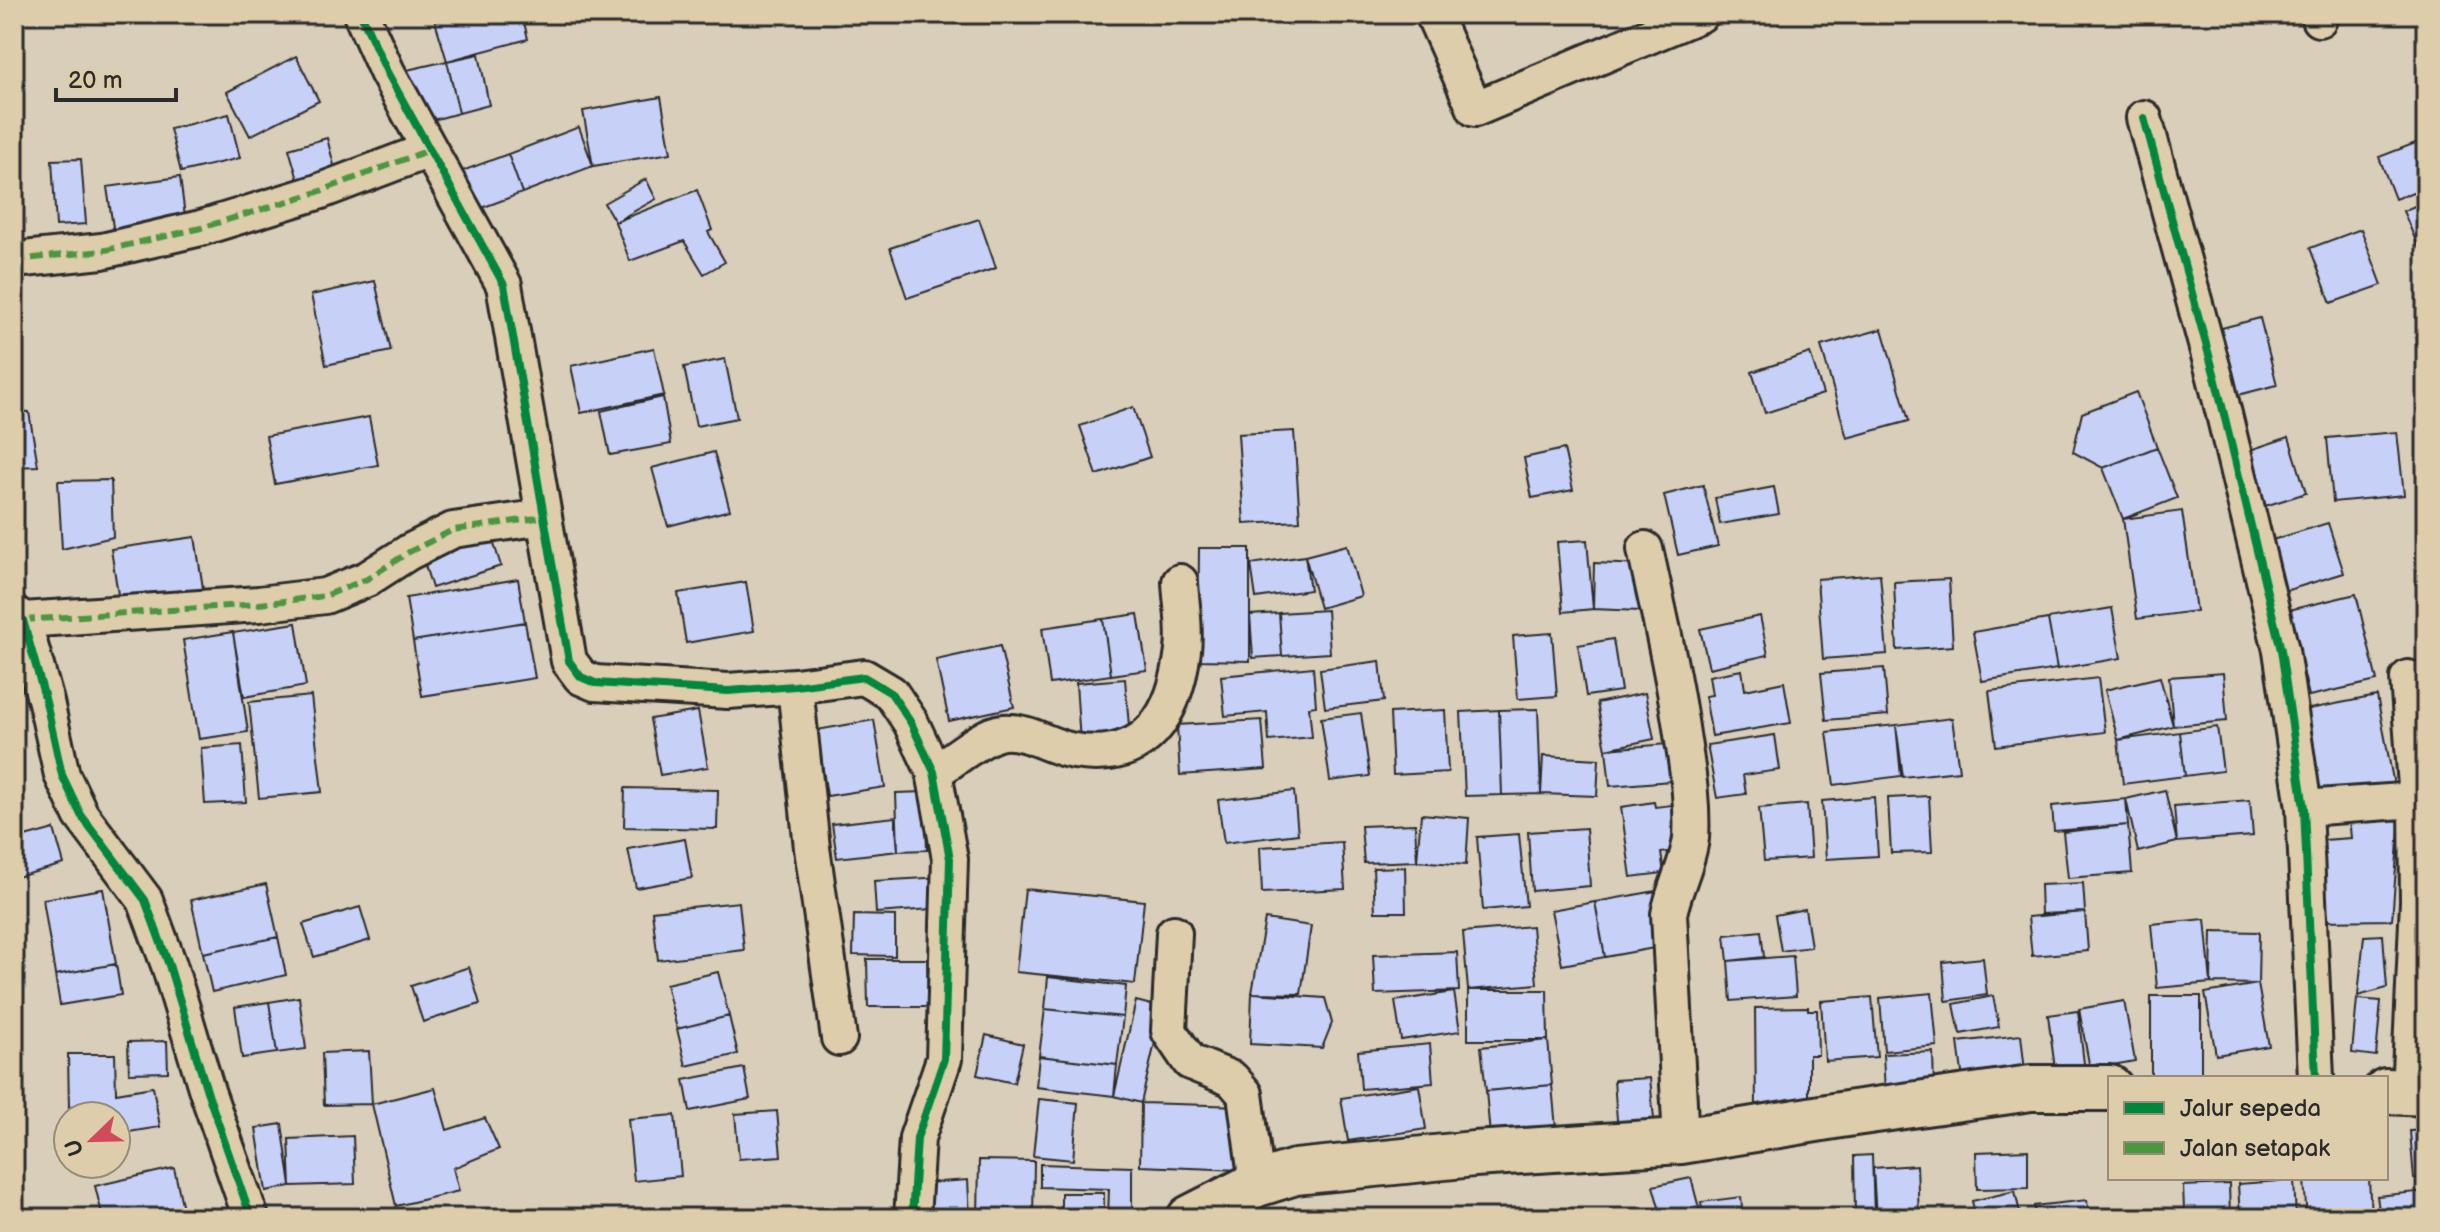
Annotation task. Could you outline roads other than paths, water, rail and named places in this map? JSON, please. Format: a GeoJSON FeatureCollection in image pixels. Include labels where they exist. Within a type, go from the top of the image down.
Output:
{"type":"FeatureCollection","features":[{"type":"Feature","properties":{"kind":"main road"},"geometry":{"type":"LineString","coordinates":[[1190,1218],[1257,1184],[1295,1172],[1375,1163],[1681,1141],[2031,1088],[2108,1088]]}},
{"type":"Feature","properties":{"kind":"street"},"geometry":{"type":"LineString","coordinates":[[361,14],[387,72],[504,285],[569,661],[581,677],[595,683],[728,691],[864,677],[891,693],[911,723],[934,772],[950,859],[947,1007],[944,1059],[917,1138],[912,1218]]}},
{"type":"Feature","properties":{"kind":"street"},"geometry":{"type":"LineString","coordinates":[[1433,14],[1475,109],[1701,14]]}},
{"type":"Feature","properties":{"kind":"street"},"geometry":{"type":"LineString","coordinates":[[2144,118],[2215,377],[2281,650],[2304,808],[2316,1076]]}},
{"type":"Feature","properties":{"kind":"street"},"geometry":{"type":"LineString","coordinates":[[14,260],[102,251],[201,228],[318,192],[429,150]]}},
{"type":"Feature","properties":{"kind":"street"},"geometry":{"type":"LineString","coordinates":[[251,1218],[145,900],[81,815],[62,775],[46,702],[19,617],[259,604],[325,596],[367,579],[409,552],[453,530],[544,517]]}},
{"type":"Feature","properties":{"kind":"street"},"geometry":{"type":"LineString","coordinates":[[1645,549],[1673,677],[1688,777],[1691,835],[1687,859],[1673,893],[1669,914],[1681,1141]]}},
{"type":"Feature","properties":{"kind":"street"},"geometry":{"type":"LineString","coordinates":[[934,772],[977,743],[1000,732],[1026,733],[1073,751],[1097,752],[1131,746],[1149,735],[1161,720],[1176,686],[1184,647],[1180,582]]}},
{"type":"Feature","properties":{"kind":"street"},"geometry":{"type":"LineString","coordinates":[[2407,1092],[2418,901],[2417,800],[2408,678]]}},
{"type":"Feature","properties":{"kind":"street"},"geometry":{"type":"LineString","coordinates":[[795,686],[812,848],[839,1038]]}},
{"type":"Feature","properties":{"kind":"street"},"geometry":{"type":"LineString","coordinates":[[2304,808],[2417,800]]}},
{"type":"Feature","properties":{"kind":"street"},"geometry":{"type":"LineString","coordinates":[[1174,933],[1169,1031],[1190,1062],[1232,1079],[1245,1094],[1257,1184]]}}]}
